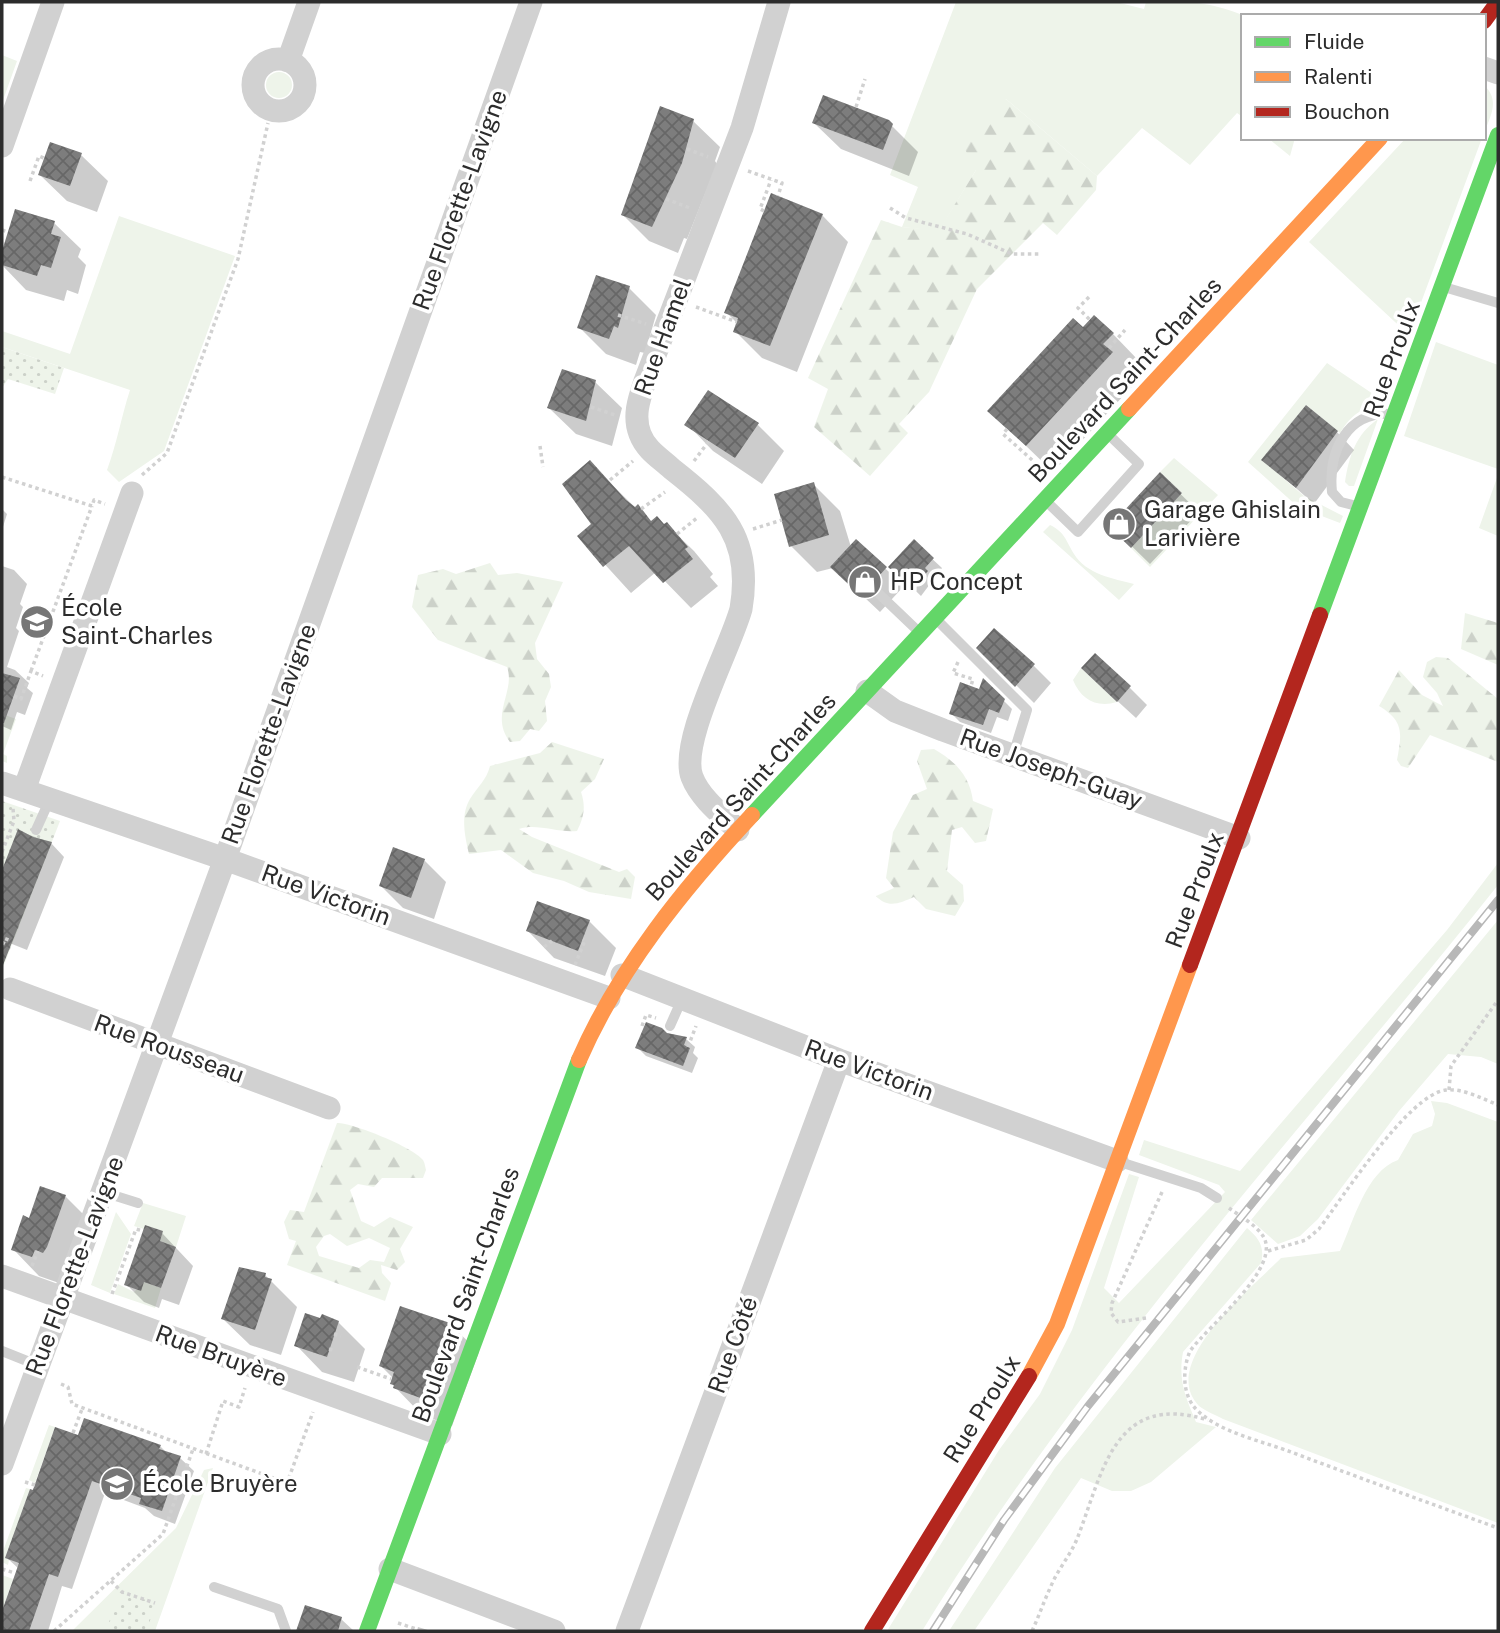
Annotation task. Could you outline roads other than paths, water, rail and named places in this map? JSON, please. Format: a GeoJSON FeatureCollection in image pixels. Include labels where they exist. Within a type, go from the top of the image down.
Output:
{"type":"FeatureCollection","features":[{"type":"Feature","properties":{"kind":"street"},"geometry":{"type":"LineString","coordinates":[[2,146],[53,2]]}},
{"type":"Feature","properties":{"kind":"street"},"geometry":{"type":"LineString","coordinates":[[288,61],[309,2]]}},
{"type":"Feature","properties":{"kind":"street","name":"Rue Florette-Lavigne"},"geometry":{"type":"LineString","coordinates":[[3,1457],[225,859],[531,2]]}},
{"type":"Feature","properties":{"kind":"street","name":"Rue Hamel"},"geometry":{"type":"LineString","coordinates":[[738,830],[696,786],[689,762],[696,730],[741,609],[744,574],[734,535],[715,504],[649,448],[640,433],[637,405],[728,165],[779,2]]}},
{"type":"Feature","properties":{"kind":"street"},"geometry":{"type":"LineString","coordinates":[[1486,17],[1498,2]]}},
{"type":"Feature","properties":{"kind":"street","name":"Rue Proulx"},"geometry":{"type":"LineString","coordinates":[[872,1631],[1039,1362],[1057,1324],[1443,286],[1488,183],[1498,135]]}},
{"type":"Feature","properties":{"kind":"street","name":"Boulevard Saint-Charles"},"geometry":{"type":"LineString","coordinates":[[367,1631],[557,1112],[581,1052],[622,975],[663,919],[738,830],[1378,140]]}},
{"type":"Feature","properties":{"kind":"street"},"geometry":{"type":"LineString","coordinates":[[18,797],[129,502]]}},
{"type":"Feature","properties":{"kind":"street","name":"Rue Joseph-Guay"},"geometry":{"type":"LineString","coordinates":[[867,691],[895,711],[1239,838]]}},
{"type":"Feature","properties":{"kind":"street","name":"Rue Victorin"},"geometry":{"type":"LineString","coordinates":[[2,783],[18,797],[50,799],[225,859],[609,998]]}},
{"type":"Feature","properties":{"kind":"street","name":"Rue Victorin"},"geometry":{"type":"LineString","coordinates":[[622,975],[839,1060],[1118,1161]]}},
{"type":"Feature","properties":{"kind":"street","name":"Rue Rousseau"},"geometry":{"type":"LineString","coordinates":[[10,989],[329,1108]]}},
{"type":"Feature","properties":{"kind":"street","name":"Rue Côté"},"geometry":{"type":"LineString","coordinates":[[627,1631],[839,1060]]}},
{"type":"Feature","properties":{"kind":"street","name":"Rue Bruyère"},"geometry":{"type":"LineString","coordinates":[[2,1276],[440,1434]]}},
{"type":"Feature","properties":{"kind":"street"},"geometry":{"type":"LineString","coordinates":[[390,1569],[554,1631]]}},
{"type":"Feature","properties":{"kind":"lane"},"geometry":{"type":"LineString","coordinates":[[1443,286],[1498,303]]}},
{"type":"Feature","properties":{"kind":"lane"},"geometry":{"type":"LineString","coordinates":[[1361,507],[1341,502],[1332,492],[1335,462],[1343,440],[1352,424],[1364,416],[1375,413],[1395,415]]}},
{"type":"Feature","properties":{"kind":"lane"},"geometry":{"type":"LineString","coordinates":[[1045,500],[1077,532],[1139,464],[1107,433]]}},
{"type":"Feature","properties":{"kind":"lane"},"geometry":{"type":"LineString","coordinates":[[875,590],[921,634]]}},
{"type":"Feature","properties":{"kind":"lane"},"geometry":{"type":"LineString","coordinates":[[935,618],[1027,710],[1013,755]]}},
{"type":"Feature","properties":{"kind":"lane"},"geometry":{"type":"LineString","coordinates":[[36,830],[50,799]]}},
{"type":"Feature","properties":{"kind":"lane"},"geometry":{"type":"LineString","coordinates":[[670,1026],[682,999]]}},
{"type":"Feature","properties":{"kind":"lane"},"geometry":{"type":"LineString","coordinates":[[1118,1161],[1169,1177],[1217,1198]]}},
{"type":"Feature","properties":{"kind":"lane"},"geometry":{"type":"LineString","coordinates":[[103,1192],[138,1203]]}},
{"type":"Feature","properties":{"kind":"lane"},"geometry":{"type":"LineString","coordinates":[[2,1352],[37,1365]]}},
{"type":"Feature","properties":{"kind":"lane"},"geometry":{"type":"LineString","coordinates":[[214,1587],[278,1609],[286,1631]]}},
{"type":"Feature","properties":{"kind":"railway"},"geometry":{"type":"LineString","coordinates":[[933,1631],[1004,1520],[1088,1406],[1498,900]]}},
{"type":"Feature","properties":{"kind":"place","name":"Garage Ghislain Larivière"},"geometry":{"type":"Point","coordinates":[1119,524]}},
{"type":"Feature","properties":{"kind":"place","name":"HP Concept"},"geometry":{"type":"Point","coordinates":[865,582]}},
{"type":"Feature","properties":{"kind":"place","name":"École Saint-Charles"},"geometry":{"type":"Point","coordinates":[37,622]}},
{"type":"Feature","properties":{"kind":"place","name":"École Bruyère"},"geometry":{"type":"Point","coordinates":[117,1484]}}]}
